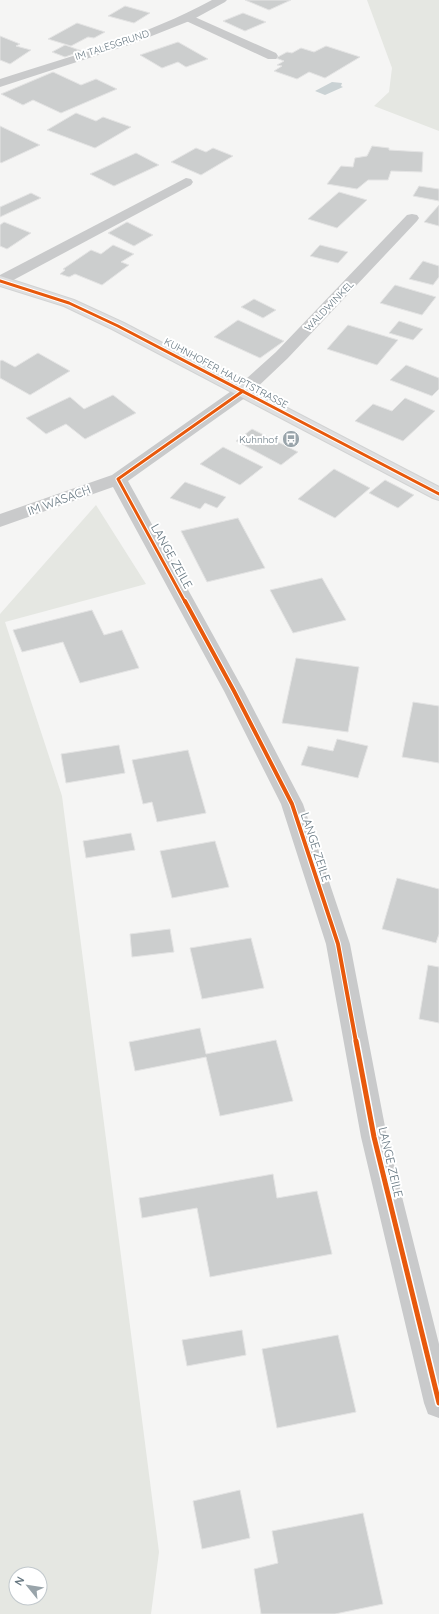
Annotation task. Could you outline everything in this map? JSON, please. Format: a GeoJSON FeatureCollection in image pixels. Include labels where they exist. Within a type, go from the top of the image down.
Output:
{"type":"FeatureCollection","features":[{"type":"Feature","properties":{"kind":"street","name":"IM TALESGRUND"},"geometry":{"type":"LineString","coordinates":[[0,83],[125,42],[188,18],[221,0]]}},
{"type":"Feature","properties":{"kind":"street"},"geometry":{"type":"LineString","coordinates":[[188,18],[272,56]]}},
{"type":"Feature","properties":{"kind":"street"},"geometry":{"type":"LineString","coordinates":[[1,281],[186,182]]}},
{"type":"Feature","properties":{"kind":"street","name":"WALDWINKEL"},"geometry":{"type":"LineString","coordinates":[[243,391],[282,355],[412,218]]}},
{"type":"Feature","properties":{"kind":"street","name":"KUHNHOFER HAUPTSTRASSE"},"geometry":{"type":"LineString","coordinates":[[1,281],[69,303],[118,326],[439,494]]}},
{"type":"Feature","properties":{"kind":"street"},"geometry":{"type":"LineString","coordinates":[[118,478],[243,391]]}},
{"type":"Feature","properties":{"kind":"street","name":"IM WASACH"},"geometry":{"type":"LineString","coordinates":[[0,521],[118,478]]}},
{"type":"Feature","properties":{"kind":"street","name":"LANGE ZEILE"},"geometry":{"type":"LineString","coordinates":[[118,478],[234,691],[292,804],[338,944],[374,1137],[439,1403]]}},
{"type":"Feature","properties":{"kind":"shaded area"},"geometry":{"type":"Polygon","coordinates":[[[367,0],[439,0],[439,131],[374,106],[389,92],[392,68],[367,0]]]}},
{"type":"Feature","properties":{"kind":"shaded area"},"geometry":{"type":"Polygon","coordinates":[[[332,82],[342,83],[341,86],[343,87],[325,95],[315,91],[332,82]]]}},
{"type":"Feature","properties":{"kind":"shaded area"},"geometry":{"type":"Polygon","coordinates":[[[96,505],[146,584],[5,622],[62,796],[159,1552],[151,1614],[0,1614],[0,614],[96,505]]]}},
{"type":"Feature","properties":{"kind":"building"},"geometry":{"type":"Polygon","coordinates":[[[245,0],[291,0],[269,10],[245,0]]]}},
{"type":"Feature","properties":{"kind":"building"},"geometry":{"type":"Polygon","coordinates":[[[125,6],[150,13],[134,23],[108,16],[125,6]]]}},
{"type":"Feature","properties":{"kind":"building"},"geometry":{"type":"Polygon","coordinates":[[[243,13],[266,22],[245,31],[223,21],[243,13]]]}},
{"type":"Feature","properties":{"kind":"building"},"geometry":{"type":"Polygon","coordinates":[[[77,23],[105,32],[94,38],[88,37],[71,46],[48,39],[77,23]]]}},
{"type":"Feature","properties":{"kind":"building"},"geometry":{"type":"Polygon","coordinates":[[[0,36],[20,44],[16,46],[31,50],[10,64],[0,60],[0,36]]]}},
{"type":"Feature","properties":{"kind":"building"},"geometry":{"type":"Polygon","coordinates":[[[178,42],[208,59],[186,67],[178,62],[162,68],[140,55],[178,42]]]}},
{"type":"Feature","properties":{"kind":"building"},"geometry":{"type":"Polygon","coordinates":[[[65,45],[82,51],[65,57],[52,52],[65,45]]]}},
{"type":"Feature","properties":{"kind":"building"},"geometry":{"type":"Polygon","coordinates":[[[326,46],[360,57],[325,78],[309,72],[297,79],[274,71],[282,66],[277,65],[284,61],[276,58],[287,52],[292,53],[301,48],[314,52],[326,46]]]}},
{"type":"Feature","properties":{"kind":"building"},"geometry":{"type":"Polygon","coordinates":[[[53,72],[81,85],[96,79],[117,89],[61,113],[33,100],[23,105],[1,94],[53,72]]]}},
{"type":"Feature","properties":{"kind":"building"},"geometry":{"type":"Polygon","coordinates":[[[76,113],[96,121],[103,117],[131,127],[95,148],[47,130],[76,113]]]}},
{"type":"Feature","properties":{"kind":"building"},"geometry":{"type":"Polygon","coordinates":[[[0,126],[40,145],[1,163],[0,126]]]}},
{"type":"Feature","properties":{"kind":"building"},"geometry":{"type":"Polygon","coordinates":[[[372,146],[389,148],[389,150],[423,152],[422,172],[391,171],[388,180],[368,180],[357,189],[327,184],[341,166],[353,167],[355,158],[367,156],[372,146]]]}},
{"type":"Feature","properties":{"kind":"building"},"geometry":{"type":"Polygon","coordinates":[[[196,148],[206,152],[213,148],[233,156],[201,175],[171,162],[196,148]]]}},
{"type":"Feature","properties":{"kind":"building"},"geometry":{"type":"Polygon","coordinates":[[[136,153],[159,165],[114,186],[90,174],[136,153]]]}},
{"type":"Feature","properties":{"kind":"building"},"geometry":{"type":"Polygon","coordinates":[[[419,186],[439,189],[439,201],[413,196],[419,186]]]}},
{"type":"Feature","properties":{"kind":"building"},"geometry":{"type":"Polygon","coordinates":[[[339,192],[367,200],[337,228],[308,219],[339,192]]]}},
{"type":"Feature","properties":{"kind":"building"},"geometry":{"type":"Polygon","coordinates":[[[31,193],[41,198],[0,217],[0,207],[31,193]]]}},
{"type":"Feature","properties":{"kind":"building"},"geometry":{"type":"Polygon","coordinates":[[[439,205],[439,226],[424,222],[439,205]]]}},
{"type":"Feature","properties":{"kind":"building"},"geometry":{"type":"Polygon","coordinates":[[[4,222],[31,233],[7,249],[0,246],[0,225],[4,222]]]}},
{"type":"Feature","properties":{"kind":"building"},"geometry":{"type":"Polygon","coordinates":[[[127,222],[153,235],[134,246],[108,233],[127,222]]]}},
{"type":"Feature","properties":{"kind":"building"},"geometry":{"type":"Polygon","coordinates":[[[113,245],[134,254],[121,262],[129,265],[102,285],[75,274],[69,277],[60,274],[65,270],[63,269],[91,250],[101,254],[113,245]]]}},
{"type":"Feature","properties":{"kind":"building"},"geometry":{"type":"Polygon","coordinates":[[[320,245],[348,252],[338,263],[310,256],[320,245]]]}},
{"type":"Feature","properties":{"kind":"building"},"geometry":{"type":"Polygon","coordinates":[[[423,261],[439,266],[439,277],[433,285],[409,279],[423,261]]]}},
{"type":"Feature","properties":{"kind":"building"},"geometry":{"type":"Polygon","coordinates":[[[395,285],[436,297],[422,315],[380,303],[395,285]]]}},
{"type":"Feature","properties":{"kind":"building"},"geometry":{"type":"Polygon","coordinates":[[[254,299],[276,310],[263,318],[241,307],[254,299]]]}},
{"type":"Feature","properties":{"kind":"building"},"geometry":{"type":"Polygon","coordinates":[[[238,320],[284,341],[260,358],[214,337],[238,320]]]}},
{"type":"Feature","properties":{"kind":"building"},"geometry":{"type":"Polygon","coordinates":[[[399,321],[423,329],[413,340],[389,333],[399,321]]]}},
{"type":"Feature","properties":{"kind":"building"},"geometry":{"type":"Polygon","coordinates":[[[348,325],[398,340],[377,365],[327,349],[348,325]]]}},
{"type":"Feature","properties":{"kind":"building"},"geometry":{"type":"Polygon","coordinates":[[[38,353],[70,371],[30,395],[0,378],[0,361],[2,360],[15,367],[38,353]]]}},
{"type":"Feature","properties":{"kind":"building"},"geometry":{"type":"Polygon","coordinates":[[[406,365],[439,378],[439,389],[432,396],[390,380],[406,365]]]}},
{"type":"Feature","properties":{"kind":"building"},"geometry":{"type":"Polygon","coordinates":[[[113,395],[136,413],[85,439],[66,424],[46,434],[26,418],[70,397],[84,409],[113,395]]]}},
{"type":"Feature","properties":{"kind":"building"},"geometry":{"type":"Polygon","coordinates":[[[405,398],[435,411],[403,441],[355,421],[373,404],[392,411],[405,398]]]}},
{"type":"Feature","properties":{"kind":"building"},"geometry":{"type":"Polygon","coordinates":[[[252,429],[298,452],[281,465],[236,441],[252,429]]]}},
{"type":"Feature","properties":{"kind":"building"},"geometry":{"type":"Polygon","coordinates":[[[223,447],[263,467],[240,485],[200,464],[223,447]]]}},
{"type":"Feature","properties":{"kind":"building"},"geometry":{"type":"Polygon","coordinates":[[[334,469],[370,488],[335,518],[298,499],[334,469]]]}},
{"type":"Feature","properties":{"kind":"building"},"geometry":{"type":"Polygon","coordinates":[[[385,480],[414,495],[398,508],[369,493],[385,480]]]}},
{"type":"Feature","properties":{"kind":"building"},"geometry":{"type":"Polygon","coordinates":[[[185,482],[226,497],[217,508],[205,503],[200,509],[170,498],[185,482]]]}},
{"type":"Feature","properties":{"kind":"building"},"geometry":{"type":"Polygon","coordinates":[[[238,518],[265,568],[207,582],[181,531],[238,518]]]}},
{"type":"Feature","properties":{"kind":"building"},"geometry":{"type":"Polygon","coordinates":[[[322,578],[346,620],[293,633],[270,590],[322,578]]]}},
{"type":"Feature","properties":{"kind":"building"},"geometry":{"type":"Polygon","coordinates":[[[92,610],[104,635],[122,630],[139,668],[80,683],[63,642],[22,652],[13,630],[92,610]]]}},
{"type":"Feature","properties":{"kind":"building"},"geometry":{"type":"Polygon","coordinates":[[[296,658],[359,667],[348,732],[282,723],[296,658]]]}},
{"type":"Feature","properties":{"kind":"building"},"geometry":{"type":"Polygon","coordinates":[[[413,702],[439,706],[439,763],[402,757],[413,702]]]}},
{"type":"Feature","properties":{"kind":"building"},"geometry":{"type":"Polygon","coordinates":[[[337,739],[368,746],[358,778],[301,765],[308,746],[333,751],[337,739]]]}},
{"type":"Feature","properties":{"kind":"building"},"geometry":{"type":"Polygon","coordinates":[[[119,745],[125,773],[66,783],[61,754],[119,745]]]}},
{"type":"Feature","properties":{"kind":"building"},"geometry":{"type":"Polygon","coordinates":[[[188,750],[206,813],[157,822],[152,802],[143,804],[132,760],[188,750]]]}},
{"type":"Feature","properties":{"kind":"building"},"geometry":{"type":"Polygon","coordinates":[[[131,833],[135,850],[86,858],[83,841],[131,833]]]}},
{"type":"Feature","properties":{"kind":"building"},"geometry":{"type":"Polygon","coordinates":[[[215,841],[229,887],[172,898],[160,851],[215,841]]]}},
{"type":"Feature","properties":{"kind":"building"},"geometry":{"type":"Polygon","coordinates":[[[397,878],[439,889],[439,934],[436,943],[382,929],[397,878]]]}},
{"type":"Feature","properties":{"kind":"building"},"geometry":{"type":"Polygon","coordinates":[[[170,929],[174,952],[132,957],[130,934],[170,929]]]}},
{"type":"Feature","properties":{"kind":"building"},"geometry":{"type":"Polygon","coordinates":[[[251,938],[264,988],[202,999],[190,948],[251,938]]]}},
{"type":"Feature","properties":{"kind":"building"},"geometry":{"type":"Polygon","coordinates":[[[428,965],[439,967],[439,1023],[419,1019],[428,965]]]}},
{"type":"Feature","properties":{"kind":"building"},"geometry":{"type":"Polygon","coordinates":[[[200,1028],[206,1054],[276,1040],[293,1101],[220,1116],[206,1057],[135,1071],[129,1042],[200,1028]]]}},
{"type":"Feature","properties":{"kind":"building"},"geometry":{"type":"Polygon","coordinates":[[[273,1174],[277,1198],[317,1191],[332,1254],[210,1277],[197,1208],[142,1218],[139,1198],[273,1174]]]}},
{"type":"Feature","properties":{"kind":"building"},"geometry":{"type":"Polygon","coordinates":[[[242,1330],[246,1355],[187,1366],[182,1340],[242,1330]]]}},
{"type":"Feature","properties":{"kind":"building"},"geometry":{"type":"Polygon","coordinates":[[[338,1335],[356,1412],[277,1428],[262,1349],[338,1335]]]}},
{"type":"Feature","properties":{"kind":"building"},"geometry":{"type":"Polygon","coordinates":[[[240,1490],[250,1538],[202,1549],[193,1501],[240,1490]]]}},
{"type":"Feature","properties":{"kind":"building"},"geometry":{"type":"Polygon","coordinates":[[[363,1513],[383,1604],[335,1614],[261,1614],[254,1569],[278,1563],[272,1531],[363,1513]]]}},
{"type":"Feature","properties":{"kind":"cycle path"},"geometry":{"type":"LineString","coordinates":[[0,281],[69,303],[118,326],[439,494]]}},
{"type":"Feature","properties":{"kind":"cycle path"},"geometry":{"type":"LineString","coordinates":[[243,391],[118,479],[234,691],[292,804],[338,944],[374,1137],[439,1403]]}},
{"type":"Feature","properties":{"kind":"place","name":"Kuhnhof"},"geometry":{"type":"Point","coordinates":[291,439]}}]}
